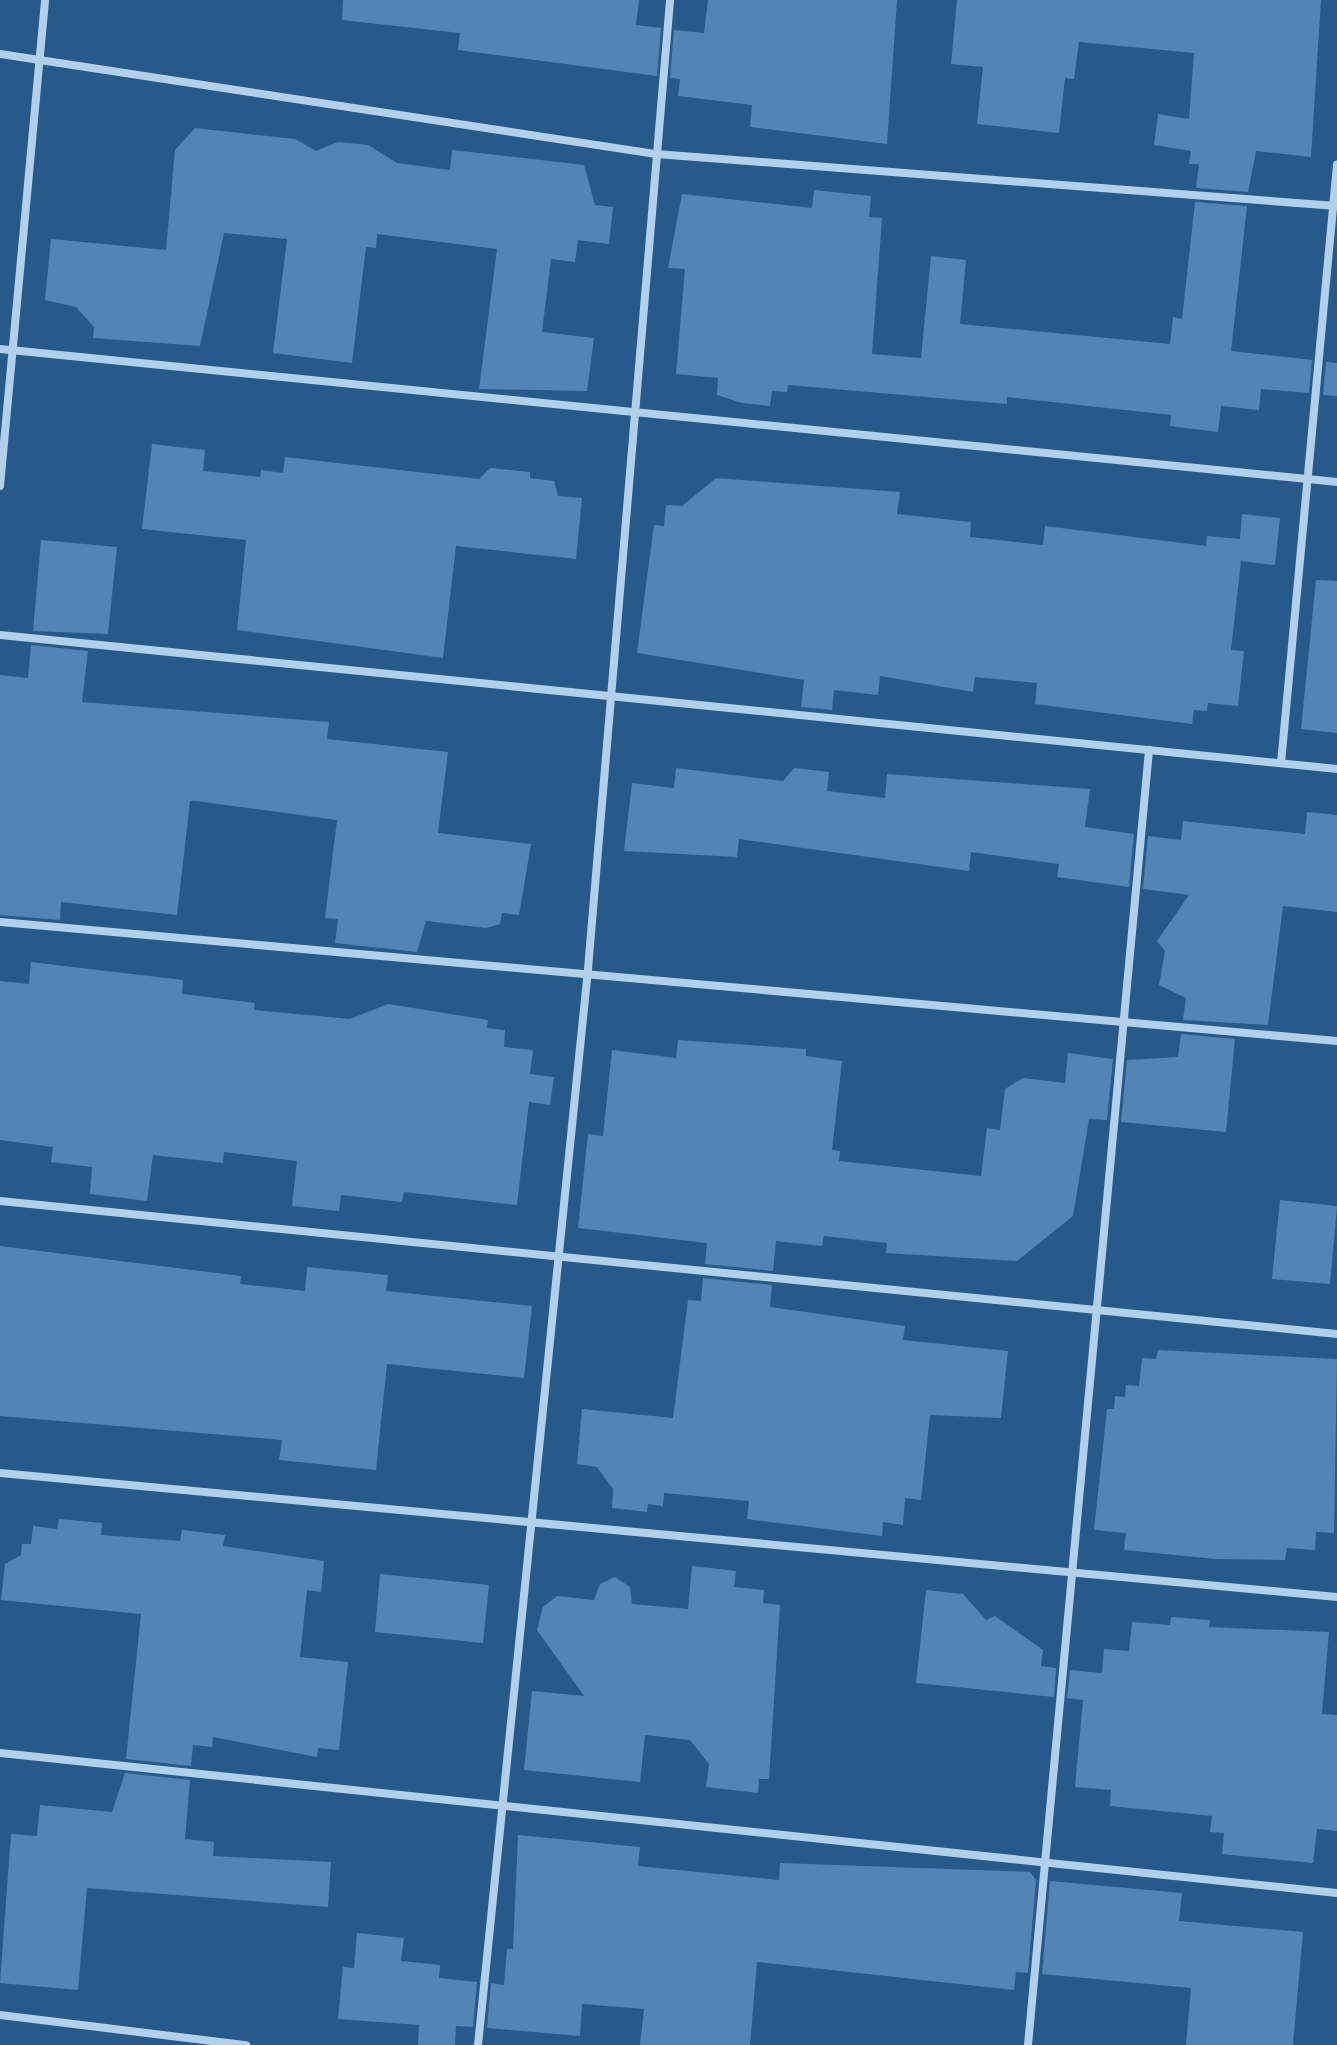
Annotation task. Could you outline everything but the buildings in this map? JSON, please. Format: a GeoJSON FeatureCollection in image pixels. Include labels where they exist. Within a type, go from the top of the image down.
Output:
{"type":"FeatureCollection","features":[{"type":"Feature","properties":{"kind":"street"},"geometry":{"type":"LineString","coordinates":[[0,486],[45,0]]}},
{"type":"Feature","properties":{"kind":"street"},"geometry":{"type":"LineString","coordinates":[[478,2045],[588,969],[670,0]]}},
{"type":"Feature","properties":{"kind":"street"},"geometry":{"type":"LineString","coordinates":[[0,54],[656,154],[1335,206]]}},
{"type":"Feature","properties":{"kind":"street"},"geometry":{"type":"LineString","coordinates":[[1281,763],[1305,479],[1337,165]]}},
{"type":"Feature","properties":{"kind":"street"},"geometry":{"type":"LineString","coordinates":[[0,349],[1337,482]]}},
{"type":"Feature","properties":{"kind":"street"},"geometry":{"type":"LineString","coordinates":[[0,635],[1337,769]]}},
{"type":"Feature","properties":{"kind":"street"},"geometry":{"type":"LineString","coordinates":[[1028,2045],[1149,750]]}},
{"type":"Feature","properties":{"kind":"street"},"geometry":{"type":"LineString","coordinates":[[0,922],[588,969],[1124,1018],[1337,1041]]}},
{"type":"Feature","properties":{"kind":"street"},"geometry":{"type":"LineString","coordinates":[[0,1201],[558,1255],[1095,1313],[1337,1334]]}},
{"type":"Feature","properties":{"kind":"street"},"geometry":{"type":"LineString","coordinates":[[0,1473],[1337,1597]]}},
{"type":"Feature","properties":{"kind":"street"},"geometry":{"type":"LineString","coordinates":[[0,1753],[502,1801],[1046,1867],[1337,1893]]}},
{"type":"Feature","properties":{"kind":"street"},"geometry":{"type":"LineString","coordinates":[[0,2015],[246,2045]]}}]}
